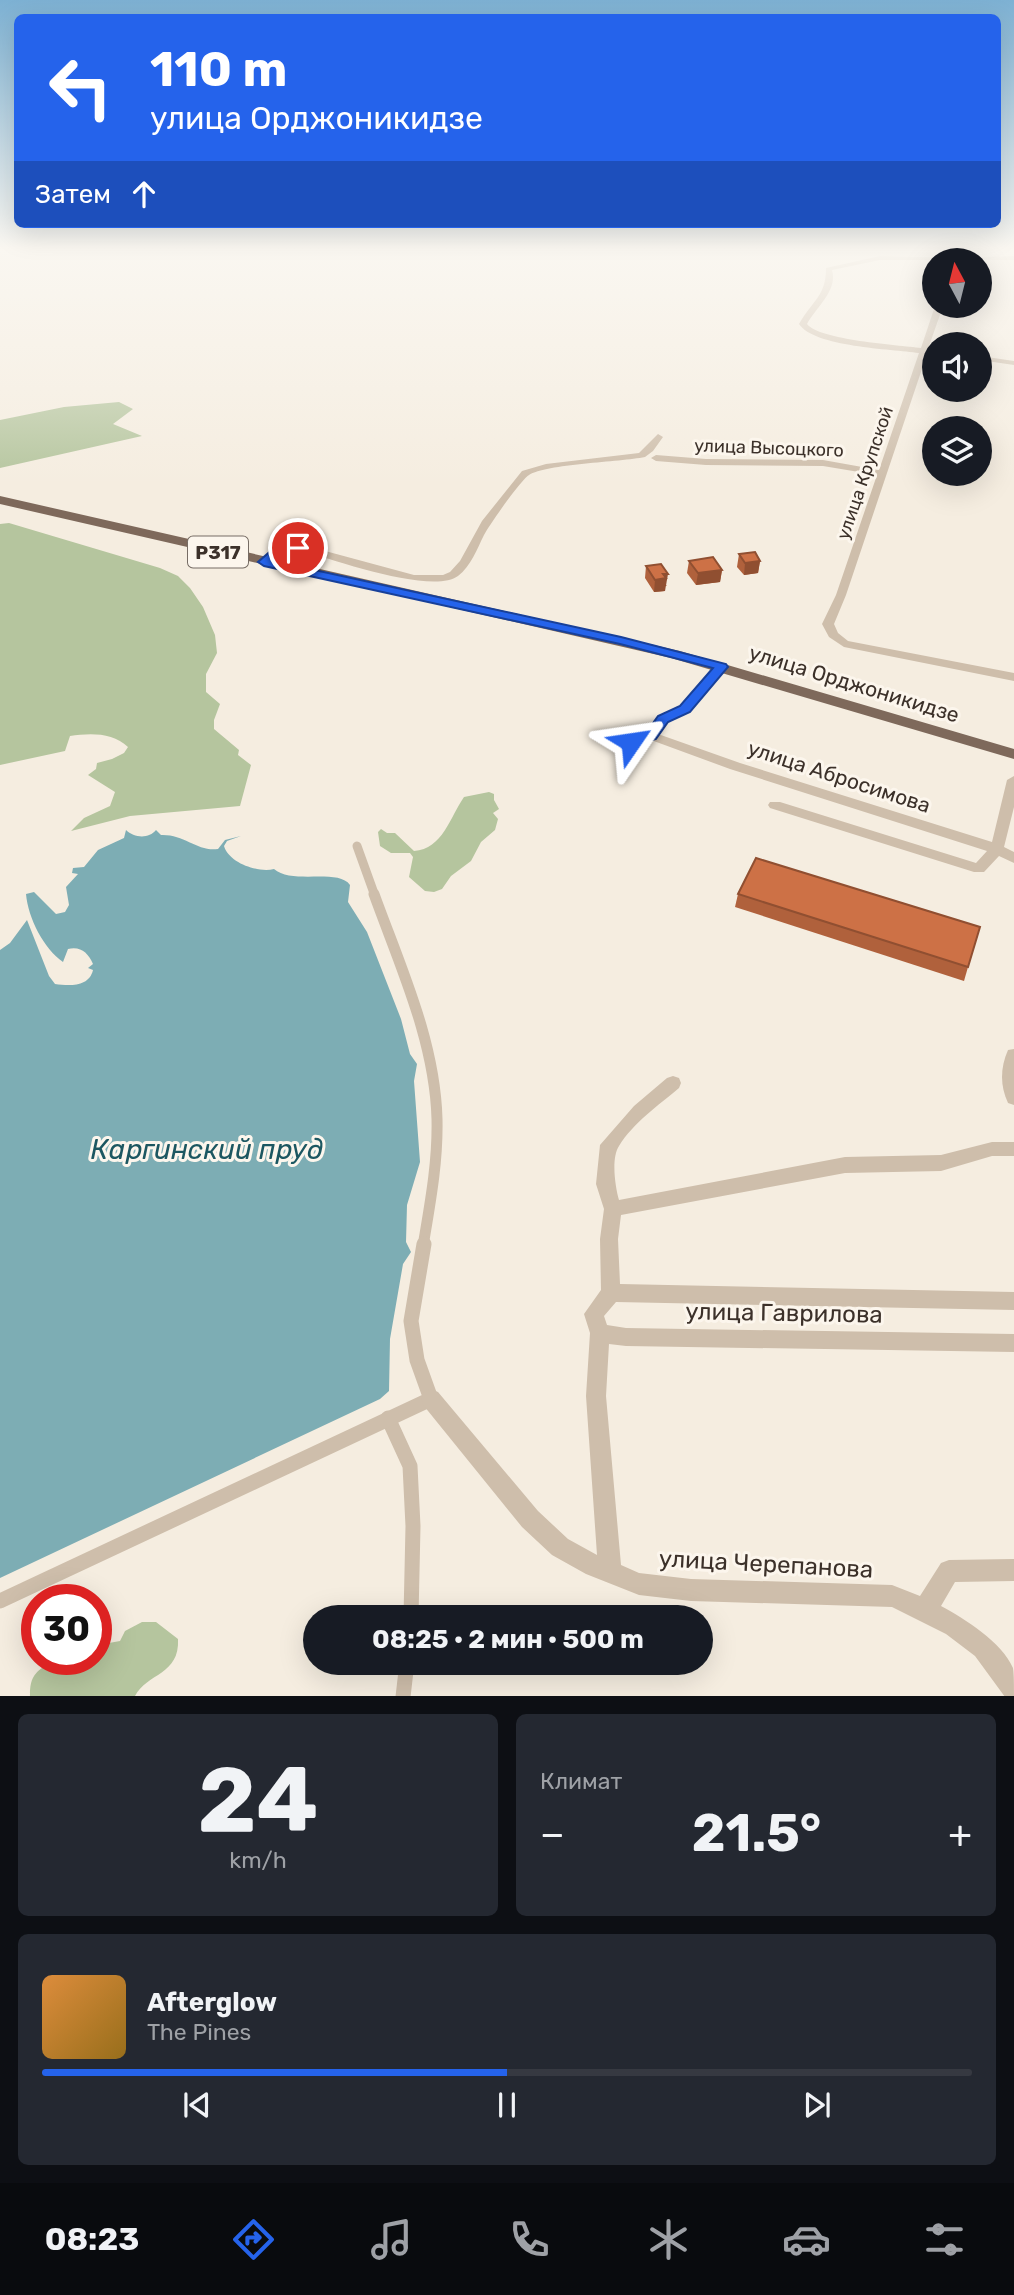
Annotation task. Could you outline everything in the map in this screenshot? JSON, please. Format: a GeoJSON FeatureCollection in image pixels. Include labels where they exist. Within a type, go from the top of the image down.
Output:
{"type":"FeatureCollection","features":[{"type":"Feature","properties":{"kind":"main road","name":"Р317"},"geometry":{"type":"LineString","coordinates":[[0,500],[264,562]]}},
{"type":"Feature","properties":{"kind":"main road","name":"улица Орджоникидзе"},"geometry":{"type":"LineString","coordinates":[[264,562],[621,640],[722,667],[1014,754]]}},
{"type":"Feature","properties":{"kind":"street"},"geometry":{"type":"LineString","coordinates":[[805,327],[833,339],[922,351]]}},
{"type":"Feature","properties":{"kind":"street"},"geometry":{"type":"LineString","coordinates":[[992,360],[1014,363]]}},
{"type":"Feature","properties":{"kind":"street","name":"улица Крупской"},"geometry":{"type":"LineString","coordinates":[[922,372],[881,473],[841,595],[828,624],[833,635],[844,644],[1014,677]]}},
{"type":"Feature","properties":{"kind":"street"},"geometry":{"type":"LineString","coordinates":[[264,562],[283,549],[303,548],[414,578],[445,578],[454,574],[465,562],[486,521],[522,475],[546,467],[642,455],[658,437]]}},
{"type":"Feature","properties":{"kind":"street","name":"улица Высоцкого"},"geometry":{"type":"LineString","coordinates":[[656,458],[706,462],[823,463],[881,473]]}},
{"type":"Feature","properties":{"kind":"street"},"geometry":{"type":"LineString","coordinates":[[601,735],[631,742],[651,736],[663,719],[685,709],[722,667]]}},
{"type":"Feature","properties":{"kind":"street","name":"улица Абросимова"},"geometry":{"type":"LineString","coordinates":[[651,736],[997,849],[1014,858]]}},
{"type":"Feature","properties":{"kind":"street"},"geometry":{"type":"LineString","coordinates":[[775,805],[979,869],[997,849],[1014,780]]}},
{"type":"Feature","properties":{"kind":"street"},"geometry":{"type":"LineString","coordinates":[[0,1601],[431,1399],[417,1360],[411,1321],[435,1175],[437,1128],[433,1085],[418,1016],[357,846]]}},
{"type":"Feature","properties":{"kind":"street"},"geometry":{"type":"LineString","coordinates":[[1014,1055],[1009,1076],[1014,1098]]}},
{"type":"Feature","properties":{"kind":"street"},"geometry":{"type":"LineString","coordinates":[[610,1572],[596,1396],[600,1333],[594,1314],[611,1293],[609,1239],[613,1209],[605,1184],[608,1145],[640,1111],[673,1083]]}},
{"type":"Feature","properties":{"kind":"street"},"geometry":{"type":"LineString","coordinates":[[613,1209],[845,1166],[941,1163],[992,1149],[1014,1149]]}},
{"type":"Feature","properties":{"kind":"street","name":"улица Гаврилова"},"geometry":{"type":"LineString","coordinates":[[611,1293],[1014,1301]]}},
{"type":"Feature","properties":{"kind":"street","name":"улица Гаврилова"},"geometry":{"type":"LineString","coordinates":[[600,1333],[640,1338],[1014,1343]]}},
{"type":"Feature","properties":{"kind":"street","name":"улица Черепанова"},"geometry":{"type":"LineString","coordinates":[[431,1399],[530,1519],[560,1547],[610,1572],[639,1584],[691,1590],[892,1597],[925,1610],[954,1626],[983,1648],[1014,1689]]}},
{"type":"Feature","properties":{"kind":"street"},"geometry":{"type":"LineString","coordinates":[[388,1418],[411,1466],[411,1605]]}},
{"type":"Feature","properties":{"kind":"street"},"geometry":{"type":"LineString","coordinates":[[925,1610],[950,1571],[1014,1570]]}},
{"type":"Feature","properties":{"kind":"street"},"geometry":{"type":"LineString","coordinates":[[403,1696],[405,1675]]}},
{"type":"Feature","properties":{"kind":"green space"},"geometry":{"type":"Polygon","coordinates":[[[119,402],[133,409],[113,424],[142,436],[0,468],[0,420],[64,407],[119,402]]]}},
{"type":"Feature","properties":{"kind":"green space"},"geometry":{"type":"Polygon","coordinates":[[[9,523],[160,568],[178,576],[190,588],[203,607],[215,635],[217,653],[206,674],[206,692],[220,704],[214,720],[214,729],[239,750],[238,755],[251,765],[240,806],[130,816],[71,831],[84,818],[110,806],[115,792],[88,775],[96,769],[97,763],[124,753],[128,747],[108,736],[70,736],[65,751],[0,765],[0,524],[9,523]]]}},
{"type":"Feature","properties":{"kind":"green space"},"geometry":{"type":"Polygon","coordinates":[[[489,792],[494,794],[499,809],[493,813],[498,819],[495,830],[481,842],[471,861],[451,876],[442,889],[425,891],[409,877],[413,857],[410,853],[391,853],[380,846],[378,832],[381,829],[387,833],[395,833],[414,851],[424,849],[432,845],[445,831],[464,797],[489,792]]]}},
{"type":"Feature","properties":{"kind":"green space"},"geometry":{"type":"Polygon","coordinates":[[[142,1622],[156,1622],[178,1639],[174,1660],[140,1688],[135,1696],[30,1696],[35,1675],[112,1675],[112,1642],[120,1641],[125,1631],[142,1622]]]}},
{"type":"Feature","properties":{"kind":"water","name":"Каргинский пруд"},"geometry":{"type":"Polygon","coordinates":[[[126,830],[141,836],[156,830],[161,835],[177,837],[211,849],[218,849],[225,840],[241,836],[227,841],[224,846],[238,862],[252,868],[274,869],[292,876],[336,878],[350,885],[348,902],[367,932],[401,1019],[410,1054],[417,1064],[414,1081],[420,1162],[407,1205],[406,1242],[411,1252],[403,1264],[390,1339],[389,1391],[380,1399],[0,1578],[0,950],[10,943],[27,920],[49,976],[55,984],[73,985],[87,980],[93,970],[88,968],[93,964],[89,957],[84,951],[73,948],[68,949],[63,962],[49,949],[30,913],[26,894],[34,892],[56,914],[65,912],[69,905],[66,887],[78,874],[72,873],[73,868],[84,867],[98,850],[124,838],[126,830]]]}},
{"type":"Feature","properties":{"kind":"building"},"geometry":{"type":"Polygon","coordinates":[[[755,552],[760,561],[745,563],[739,554],[755,552]]]}},
{"type":"Feature","properties":{"kind":"building"},"geometry":{"type":"Polygon","coordinates":[[[713,557],[722,570],[698,573],[689,561],[713,557]]]}},
{"type":"Feature","properties":{"kind":"building"},"geometry":{"type":"Polygon","coordinates":[[[661,564],[668,574],[663,574],[666,578],[655,580],[646,566],[661,564]]]}},
{"type":"Feature","properties":{"kind":"building"},"geometry":{"type":"Polygon","coordinates":[[[756,858],[980,927],[968,967],[738,894],[756,858]]]}},
{"type":"Feature","properties":{"kind":"route"},"geometry":{"type":"LineString","coordinates":[[298,548],[277,551],[264,562],[621,640],[722,667],[685,709],[663,719],[651,736],[631,742]]}}]}
